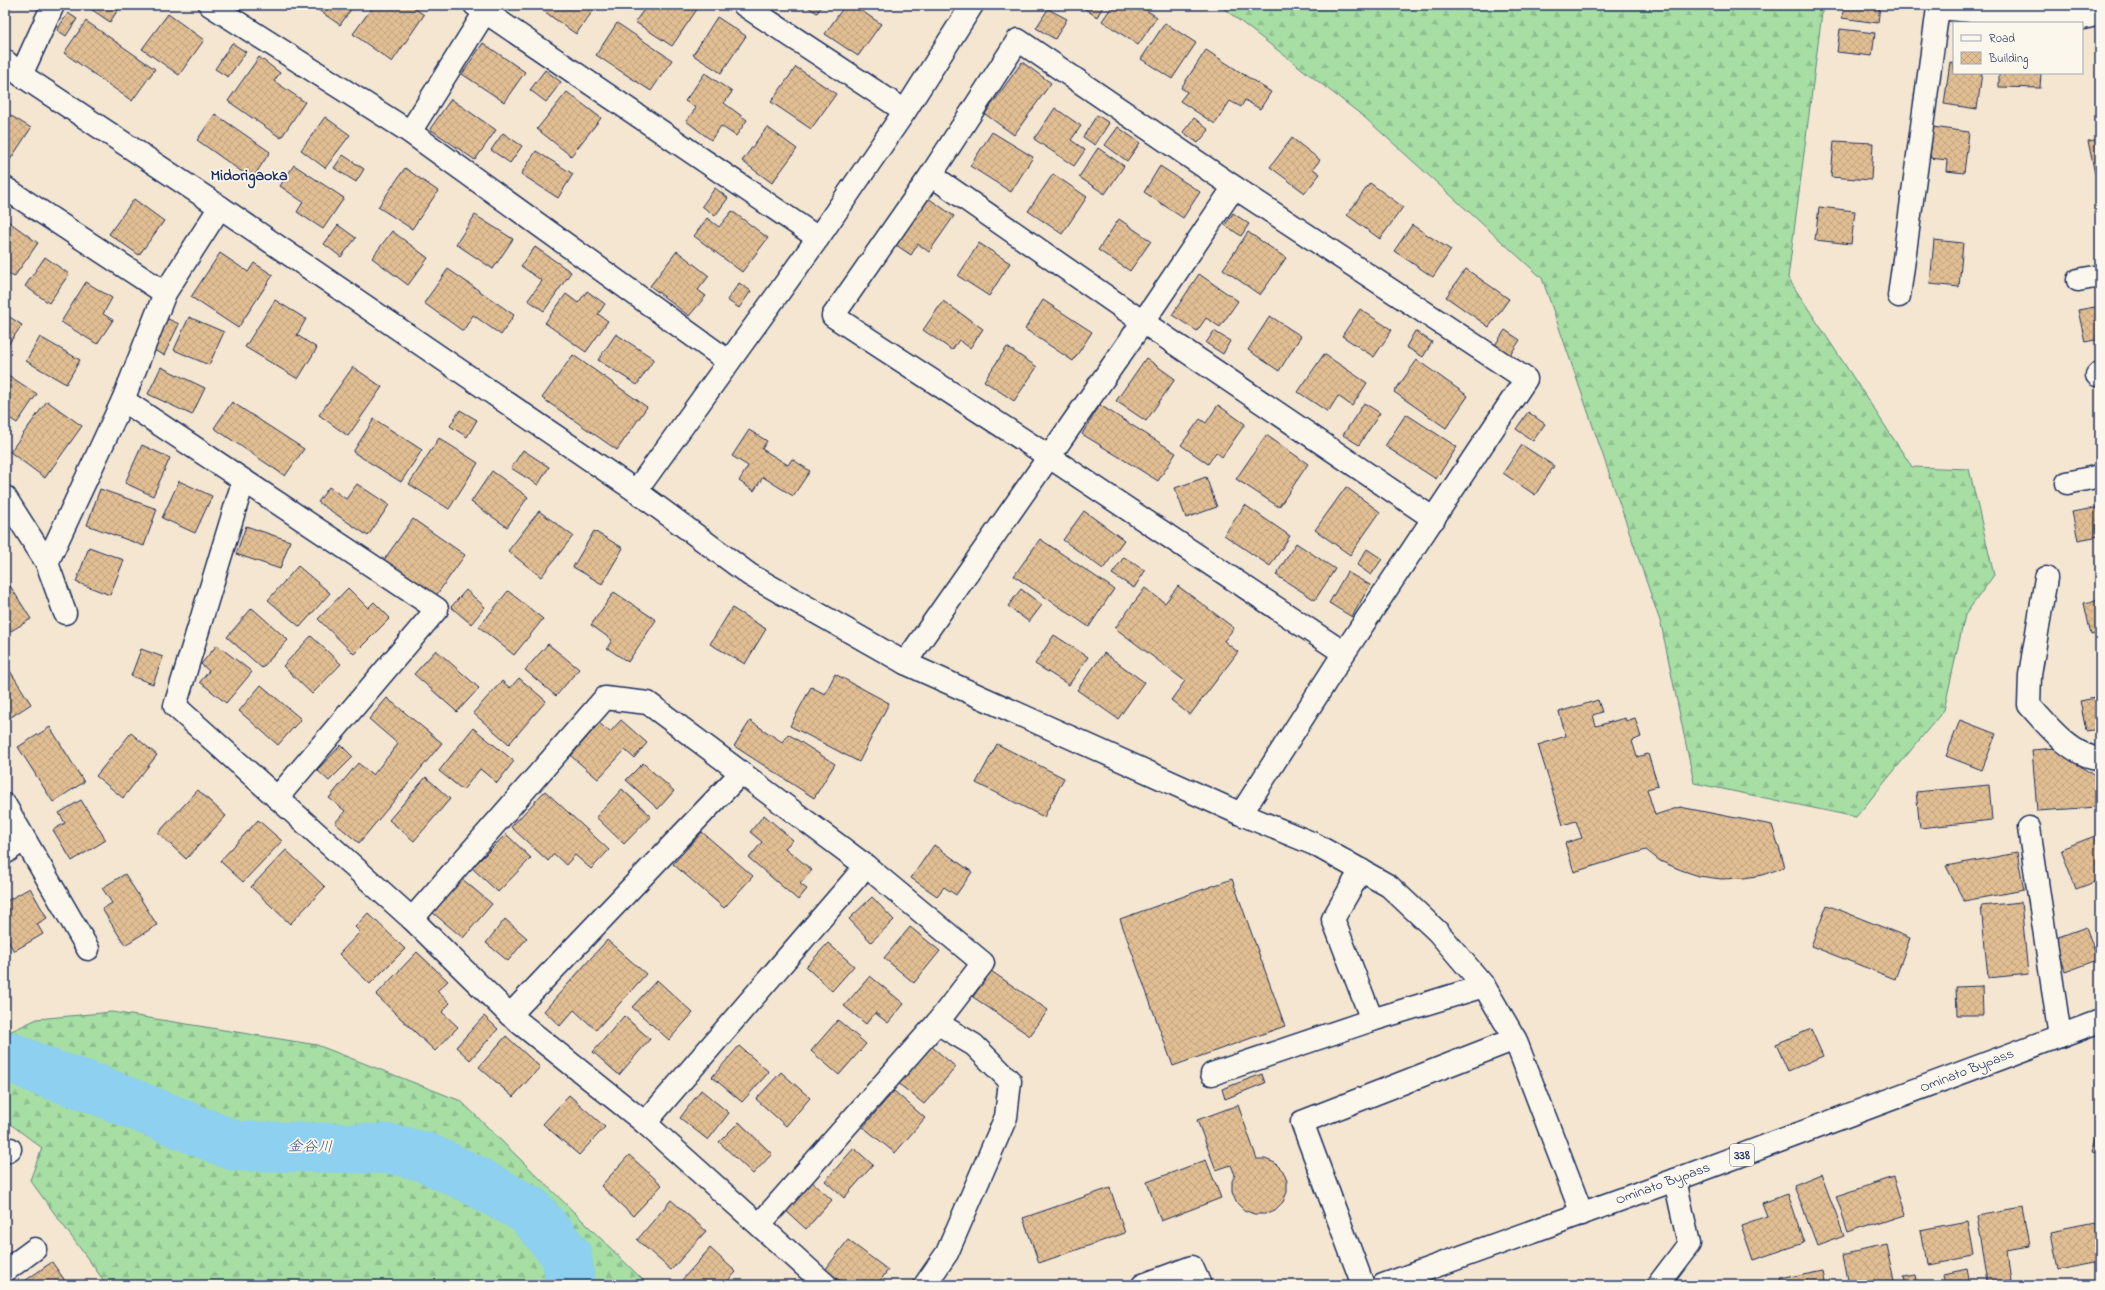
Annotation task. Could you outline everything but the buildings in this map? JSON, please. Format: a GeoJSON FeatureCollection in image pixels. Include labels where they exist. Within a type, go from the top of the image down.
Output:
{"type":"FeatureCollection","features":[{"type":"Feature","properties":{"kind":"main road"},"geometry":{"type":"LineString","coordinates":[[21,76],[53,5]]}},
{"type":"Feature","properties":{"kind":"main road"},"geometry":{"type":"LineString","coordinates":[[210,5],[410,132],[728,362]]}},
{"type":"Feature","properties":{"kind":"main road"},"geometry":{"type":"LineString","coordinates":[[744,5],[905,111]]}},
{"type":"Feature","properties":{"kind":"main road"},"geometry":{"type":"LineString","coordinates":[[636,491],[818,238],[905,111],[972,5]]}},
{"type":"Feature","properties":{"kind":"main road"},"geometry":{"type":"LineString","coordinates":[[410,132],[480,8],[818,238]]}},
{"type":"Feature","properties":{"kind":"main road"},"geometry":{"type":"LineString","coordinates":[[1899,296],[1938,8],[2074,20],[2100,14]]}},
{"type":"Feature","properties":{"kind":"main road"},"geometry":{"type":"LineString","coordinates":[[1241,814],[1344,654],[1526,379],[1234,187],[1018,40],[931,175],[833,316],[1048,456],[1344,654]]}},
{"type":"Feature","properties":{"kind":"main road"},"geometry":{"type":"LineString","coordinates":[[5,61],[21,76],[220,207],[636,491],[750,576],[905,663],[1241,814],[1314,844],[1389,886],[1438,932],[1484,986],[1515,1039],[1582,1214]]}},
{"type":"Feature","properties":{"kind":"main road"},"geometry":{"type":"LineString","coordinates":[[931,175],[1143,322],[1434,519]]}},
{"type":"Feature","properties":{"kind":"main road"},"geometry":{"type":"LineString","coordinates":[[905,663],[1048,456],[1143,322],[1234,187]]}},
{"type":"Feature","properties":{"kind":"main road"},"geometry":{"type":"LineString","coordinates":[[5,188],[165,293]]}},
{"type":"Feature","properties":{"kind":"main road"},"geometry":{"type":"LineString","coordinates":[[47,563],[123,400],[165,293],[220,207]]}},
{"type":"Feature","properties":{"kind":"main road"},"geometry":{"type":"LineString","coordinates":[[2078,280],[2100,276]]}},
{"type":"Feature","properties":{"kind":"main road"},"geometry":{"type":"LineString","coordinates":[[123,400],[243,482],[437,609],[277,798]]}},
{"type":"Feature","properties":{"kind":"main road"},"geometry":{"type":"LineString","coordinates":[[2067,483],[2100,476]]}},
{"type":"Feature","properties":{"kind":"main road"},"geometry":{"type":"LineString","coordinates":[[243,482],[175,706],[412,918],[510,1015],[645,1123],[760,1224],[826,1285]]}},
{"type":"Feature","properties":{"kind":"main road"},"geometry":{"type":"LineString","coordinates":[[5,497],[47,563],[65,613]]}},
{"type":"Feature","properties":{"kind":"main road"},"geometry":{"type":"LineString","coordinates":[[2046,578],[2030,675],[2029,706],[2060,740],[2093,758],[2100,758]]}},
{"type":"Feature","properties":{"kind":"main road"},"geometry":{"type":"LineString","coordinates":[[412,918],[605,698],[648,703],[866,866],[983,963],[937,1024],[760,1224]]}},
{"type":"Feature","properties":{"kind":"main road"},"geometry":{"type":"LineString","coordinates":[[510,1015],[741,773]]}},
{"type":"Feature","properties":{"kind":"main road"},"geometry":{"type":"LineString","coordinates":[[5,805],[88,949]]}},
{"type":"Feature","properties":{"kind":"main road"},"geometry":{"type":"LineString","coordinates":[[2029,828],[2060,1036]]}},
{"type":"Feature","properties":{"kind":"main road"},"geometry":{"type":"LineString","coordinates":[[5,852],[24,839]]}},
{"type":"Feature","properties":{"kind":"main road"},"geometry":{"type":"LineString","coordinates":[[645,1123],[866,866]]}},
{"type":"Feature","properties":{"kind":"main road"},"geometry":{"type":"LineString","coordinates":[[1361,870],[1333,920],[1372,1020]]}},
{"type":"Feature","properties":{"kind":"main road"},"geometry":{"type":"LineString","coordinates":[[1212,1074],[1372,1020],[1484,986]]}},
{"type":"Feature","properties":{"kind":"main road","name":"Ominato Bypass"},"geometry":{"type":"LineString","coordinates":[[1383,1285],[1675,1180],[2100,1021]]}},
{"type":"Feature","properties":{"kind":"main road"},"geometry":{"type":"LineString","coordinates":[[925,1285],[947,1253],[1006,1117],[1010,1081],[974,1045],[937,1024]]}},
{"type":"Feature","properties":{"kind":"main road"},"geometry":{"type":"LineString","coordinates":[[1363,1285],[1302,1122],[1515,1039]]}},
{"type":"Feature","properties":{"kind":"main road"},"geometry":{"type":"LineString","coordinates":[[1658,1285],[1689,1244],[1675,1180]]}},
{"type":"Feature","properties":{"kind":"main road"},"geometry":{"type":"LineString","coordinates":[[5,1271],[35,1249]]}},
{"type":"Feature","properties":{"kind":"main road"},"geometry":{"type":"LineString","coordinates":[[1143,1285],[1192,1267],[1200,1285]]}},
{"type":"Feature","properties":{"kind":"green space"},"geometry":{"type":"Polygon","coordinates":[[[1219,5],[1823,5],[1788,278],[1912,467],[1969,469],[1994,575],[1965,615],[1944,710],[1856,817],[1694,783],[1661,624],[1542,278],[1363,116],[1219,5]]]}},
{"type":"Feature","properties":{"kind":"green space"},"geometry":{"type":"Polygon","coordinates":[[[112,1012],[317,1045],[461,1101],[644,1281],[645,1285],[107,1285],[30,1180],[42,1148],[5,1120],[5,1034],[37,1019],[112,1012]]]}},
{"type":"Feature","properties":{"kind":"waterway","name":"金谷川"},"geometry":{"type":"LineString","coordinates":[[5,1058],[10,1057],[47,1073],[96,1089],[235,1146],[392,1149],[425,1157],[470,1178],[530,1211],[567,1256],[570,1285]]}},
{"type":"Feature","properties":{"kind":"district","name":"Midorigaoka"},"geometry":{"type":"Point","coordinates":[249,176]}}]}
